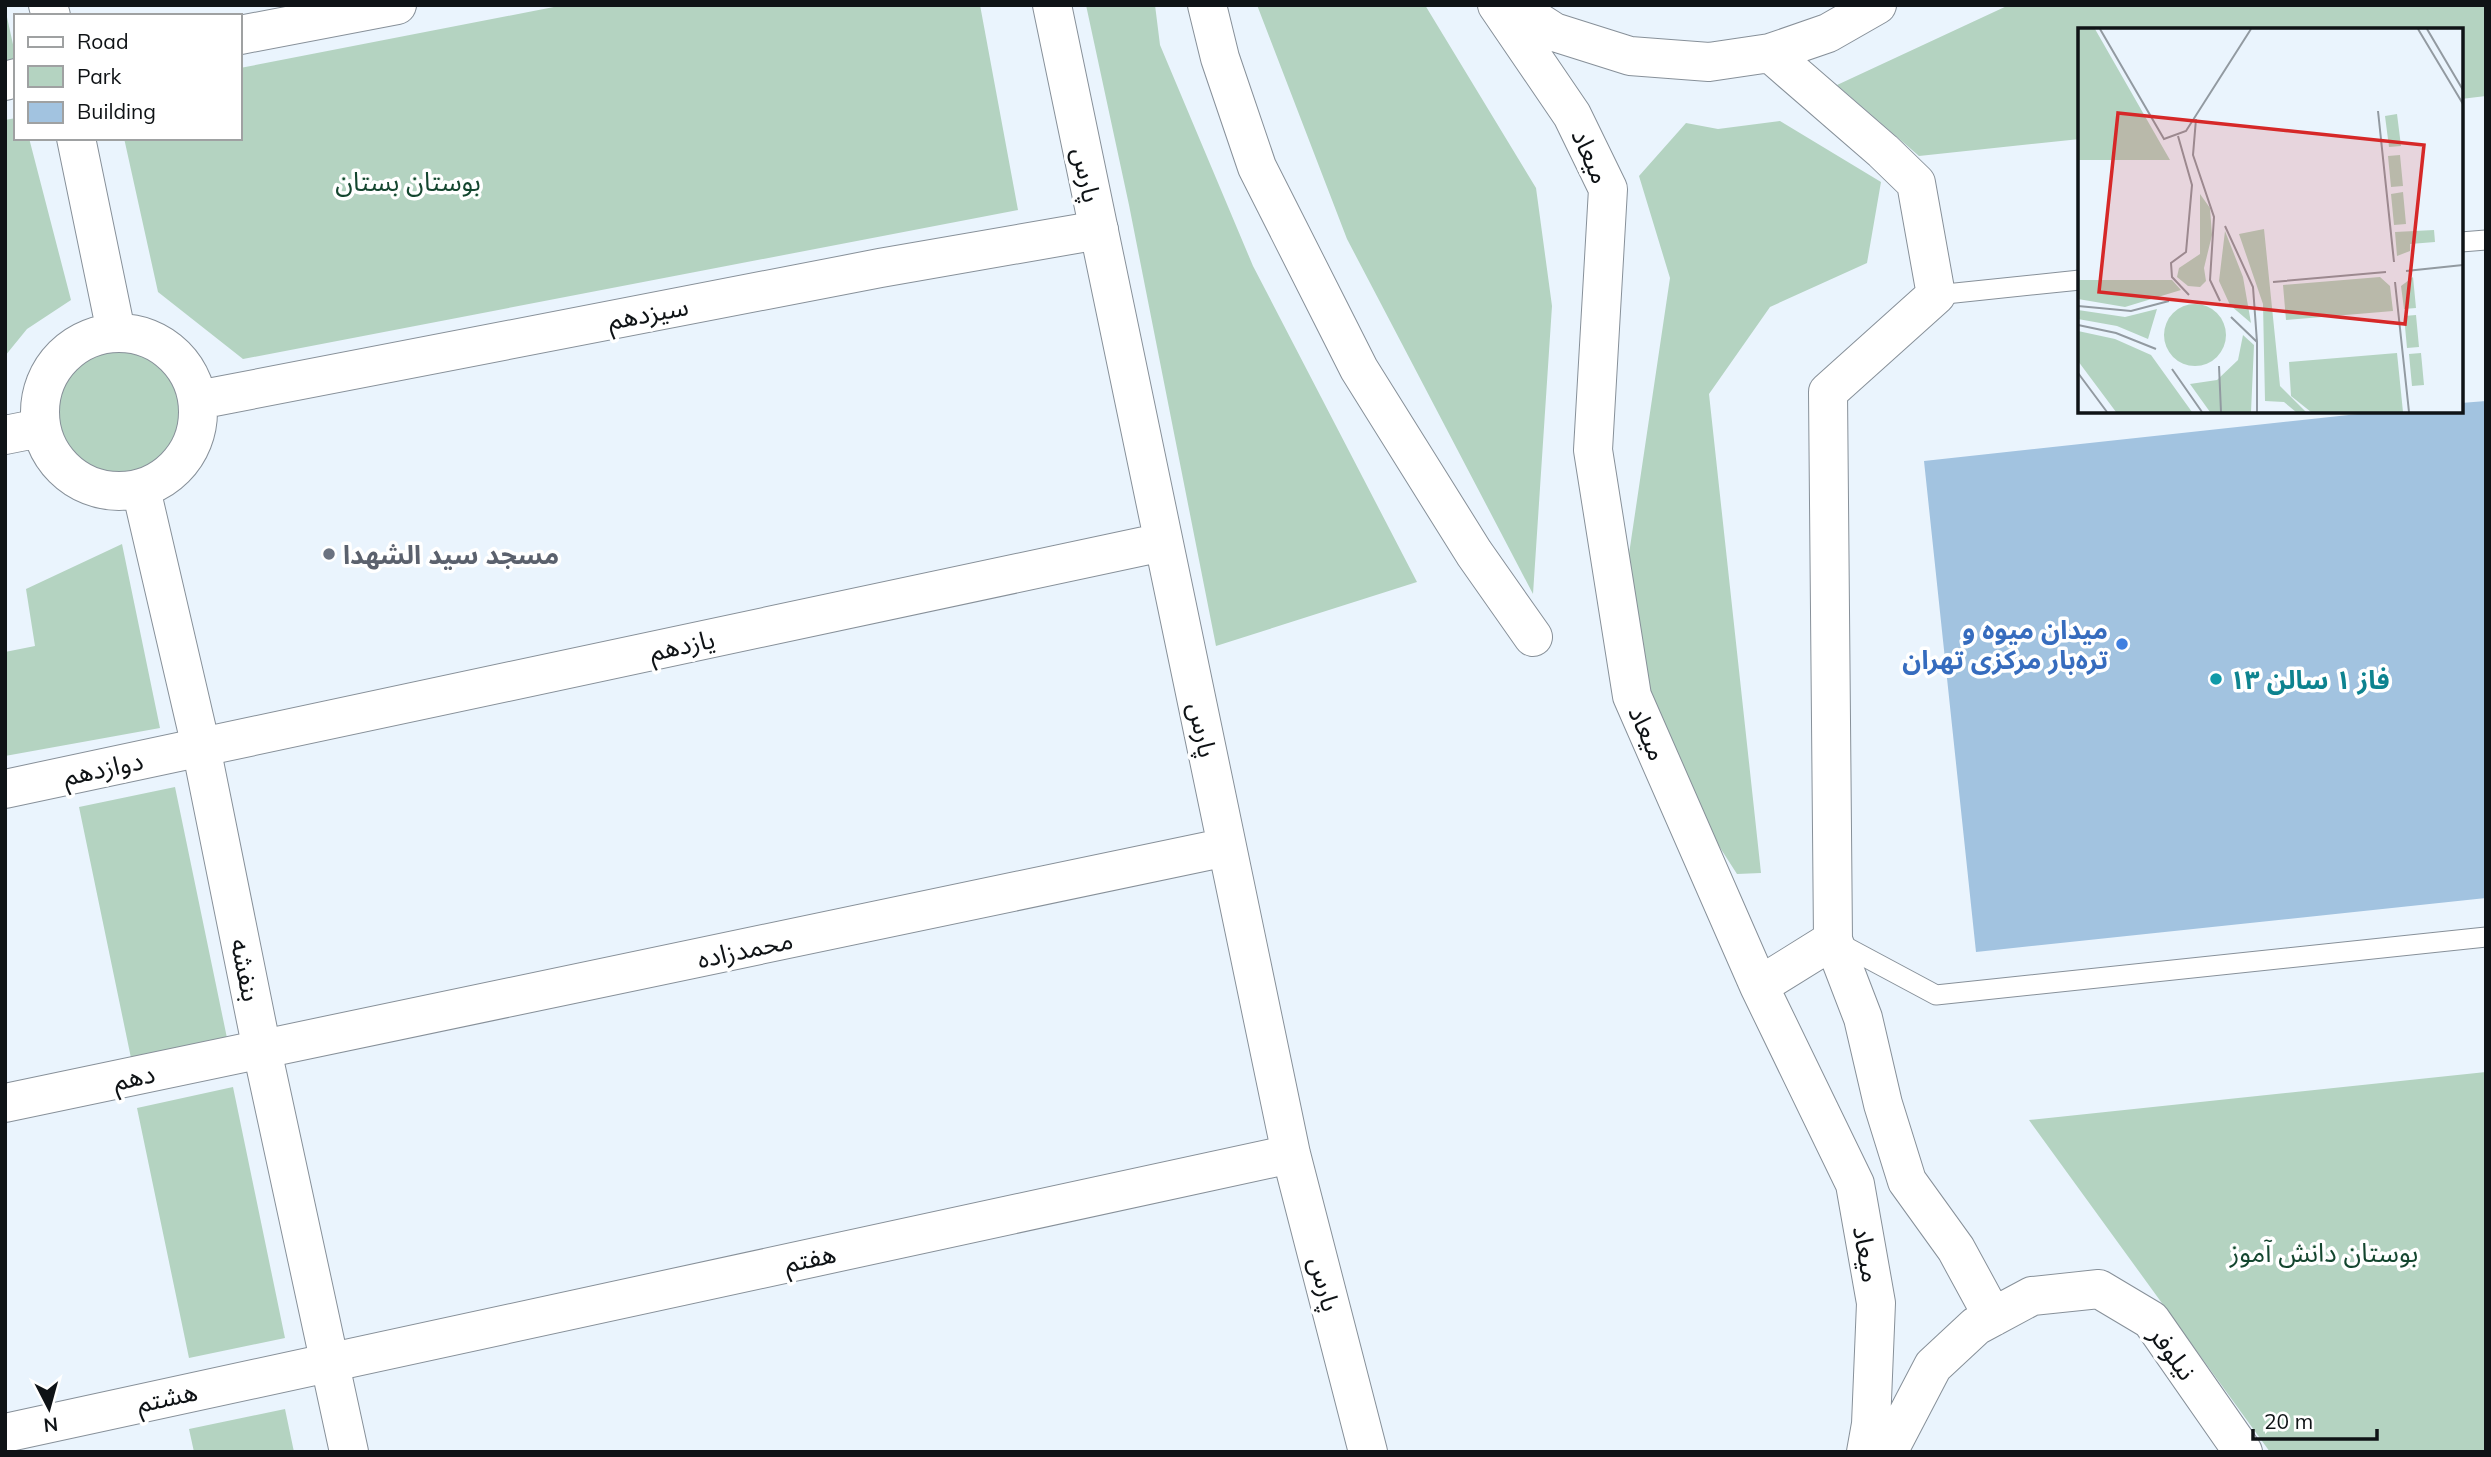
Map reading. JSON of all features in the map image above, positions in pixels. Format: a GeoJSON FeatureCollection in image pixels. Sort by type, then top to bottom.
{"type":"FeatureCollection","features":[{"type":"Feature","properties":{"kind":"street"},"geometry":{"type":"LineString","coordinates":[[242,35],[397,5]]}},
{"type":"Feature","properties":{"kind":"street","name":"پارس"},"geometry":{"type":"LineString","coordinates":[[1052,5],[1291,1154],[1368,1452]]}},
{"type":"Feature","properties":{"kind":"street"},"geometry":{"type":"LineString","coordinates":[[1207,5],[1220,58],[1257,166],[1359,369],[1474,553],[1533,637]]}},
{"type":"Feature","properties":{"kind":"street","name":"میعاد"},"geometry":{"type":"LineString","coordinates":[[1497,5],[1572,115],[1608,189],[1593,450],[1632,696],[1759,986],[1855,1184],[1876,1303],[1871,1424],[1866,1452]]}},
{"type":"Feature","properties":{"kind":"street"},"geometry":{"type":"LineString","coordinates":[[1512,5],[1554,32],[1630,56],[1709,62],[1770,53],[1828,33],[1877,5]]}},
{"type":"Feature","properties":{"kind":"street"},"geometry":{"type":"LineString","coordinates":[[1770,53],[1916,183],[1936,295],[1828,392],[1833,940],[1863,1018],[1883,1104],[1907,1181],[1956,1249],[1993,1317]]}},
{"type":"Feature","properties":{"kind":"street"},"geometry":{"type":"LineString","coordinates":[[76,140],[116,332]]}},
{"type":"Feature","properties":{"kind":"street","name":"سیزدهم"},"geometry":{"type":"LineString","coordinates":[[198,400],[880,268],[1099,230]]}},
{"type":"Feature","properties":{"kind":"street"},"geometry":{"type":"LineString","coordinates":[[116,332],[139,335],[160,344],[178,359],[191,378],[198,400],[198,423],[191,445],[179,464],[162,479],[141,489],[115,492],[89,486],[66,472],[50,453],[23,432],[48,374],[65,352],[89,338],[116,332]]}},
{"type":"Feature","properties":{"kind":"street","name":"بنفشه"},"geometry":{"type":"LineString","coordinates":[[141,489],[201,747],[262,1050],[349,1452]]}},
{"type":"Feature","properties":{"kind":"street","name":"یازدهم"},"geometry":{"type":"LineString","coordinates":[[201,747],[1163,542]]}},
{"type":"Feature","properties":{"kind":"street","name":"دوازدهم"},"geometry":{"type":"LineString","coordinates":[[5,789],[201,747]]}},
{"type":"Feature","properties":{"kind":"street","name":"محمدزاده"},"geometry":{"type":"LineString","coordinates":[[262,1050],[1227,847]]}},
{"type":"Feature","properties":{"kind":"street"},"geometry":{"type":"LineString","coordinates":[[1759,986],[1833,940]]}},
{"type":"Feature","properties":{"kind":"street","name":"دهم"},"geometry":{"type":"LineString","coordinates":[[5,1104],[262,1050]]}},
{"type":"Feature","properties":{"kind":"street","name":"هفتم"},"geometry":{"type":"LineString","coordinates":[[330,1362],[1291,1154]]}},
{"type":"Feature","properties":{"kind":"street","name":"نیلوفر"},"geometry":{"type":"LineString","coordinates":[[1888,1452],[1933,1366],[1976,1326],[2032,1296],[2099,1289],[2151,1320],[2244,1452]]}},
{"type":"Feature","properties":{"kind":"street","name":"هشتم"},"geometry":{"type":"LineString","coordinates":[[5,1433],[330,1362]]}},
{"type":"Feature","properties":{"kind":"lane"},"geometry":{"type":"LineString","coordinates":[[2463,242],[2486,240]]}},
{"type":"Feature","properties":{"kind":"lane"},"geometry":{"type":"LineString","coordinates":[[1936,295],[2078,280]]}},
{"type":"Feature","properties":{"kind":"lane"},"geometry":{"type":"LineString","coordinates":[[1833,940],[1936,995],[2486,937]]}},
{"type":"Feature","properties":{"kind":"green space","name":"بوستان بستان"},"geometry":{"type":"Polygon","coordinates":[[[564,5],[980,5],[1018,210],[243,359],[158,292],[124,140],[242,140],[242,68],[564,5]]]}},
{"type":"Feature","properties":{"kind":"green space"},"geometry":{"type":"Polygon","coordinates":[[[1086,5],[1155,5],[1160,45],[1253,266],[1417,582],[1216,646],[1129,205],[1086,5]]]}},
{"type":"Feature","properties":{"kind":"green space"},"geometry":{"type":"Polygon","coordinates":[[[1257,5],[1425,5],[1536,188],[1552,306],[1533,594],[1347,239],[1257,5]]]}},
{"type":"Feature","properties":{"kind":"green space"},"geometry":{"type":"Polygon","coordinates":[[[2009,5],[2486,5],[2486,96],[2463,99],[2463,28],[2078,28],[2078,139],[1919,156],[1837,85],[2009,5]]]}},
{"type":"Feature","properties":{"kind":"green space"},"geometry":{"type":"Polygon","coordinates":[[[5,8],[14,59],[5,62],[5,8]]]}},
{"type":"Feature","properties":{"kind":"green space"},"geometry":{"type":"Polygon","coordinates":[[[14,118],[14,140],[30,140],[71,300],[27,329],[5,356],[5,120],[14,118]]]}},
{"type":"Feature","properties":{"kind":"green space"},"geometry":{"type":"Polygon","coordinates":[[[1780,121],[1881,182],[1867,263],[1770,307],[1709,394],[1761,873],[1737,874],[1670,770],[1639,654],[1629,554],[1670,278],[1639,176],[1686,123],[1718,129],[1780,121]]]}},
{"type":"Feature","properties":{"kind":"green space"},"geometry":{"type":"Polygon","coordinates":[[[117,346],[143,351],[165,365],[179,387],[184,413],[179,439],[165,461],[143,475],[117,480],[91,475],[69,461],[55,439],[50,413],[55,387],[69,365],[91,351],[117,346]]]}},
{"type":"Feature","properties":{"kind":"green space"},"geometry":{"type":"Polygon","coordinates":[[[122,544],[160,728],[5,756],[5,652],[35,646],[26,589],[122,544]]]}},
{"type":"Feature","properties":{"kind":"green space"},"geometry":{"type":"Polygon","coordinates":[[[175,787],[227,1038],[131,1058],[79,807],[175,787]]]}},
{"type":"Feature","properties":{"kind":"green space","name":"بوستان دانش آموز"},"geometry":{"type":"Polygon","coordinates":[[[2486,1072],[2486,1452],[2270,1452],[2029,1120],[2486,1072]]]}},
{"type":"Feature","properties":{"kind":"green space"},"geometry":{"type":"Polygon","coordinates":[[[233,1087],[285,1338],[189,1358],[137,1108],[233,1087]]]}},
{"type":"Feature","properties":{"kind":"green space"},"geometry":{"type":"Polygon","coordinates":[[[285,1409],[294,1452],[194,1452],[189,1429],[285,1409]]]}},
{"type":"Feature","properties":{"kind":"building","name":"فاز ۱ سالن ۱۳"},"geometry":{"type":"Polygon","coordinates":[[[2486,401],[2486,898],[1976,952],[1924,461],[2368,413],[2463,413],[2463,403],[2486,401]]]}},
{"type":"Feature","properties":{"kind":"place","name":"مسجد سید الشهدا"},"geometry":{"type":"Point","coordinates":[329,554]}},
{"type":"Feature","properties":{"kind":"place","name":"میدان میوه و تره‌بار مرکزی تهران"},"geometry":{"type":"Point","coordinates":[2122,644]}},
{"type":"Feature","properties":{"kind":"place","name":"فاز ۱ سالن ۱۳"},"geometry":{"type":"Point","coordinates":[2216,679]}}]}
